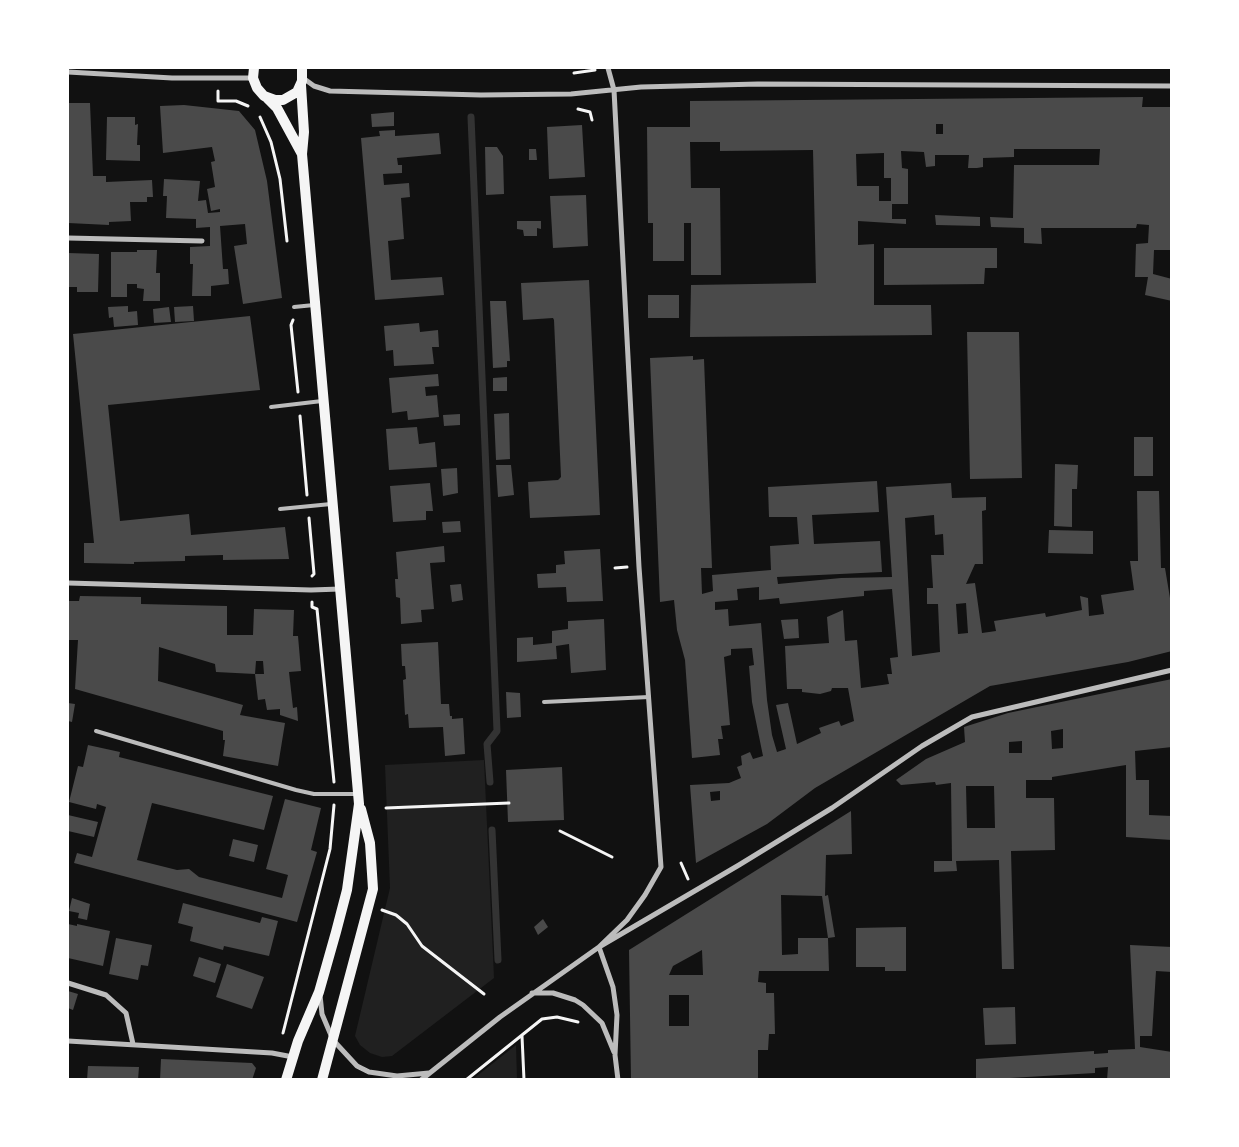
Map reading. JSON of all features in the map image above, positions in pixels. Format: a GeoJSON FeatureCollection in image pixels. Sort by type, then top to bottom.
{"type":"FeatureCollection","features":[{"type":"Feature","properties":{"kind":"main road"},"geometry":{"type":"LineString","coordinates":[[254,73],[257,88],[277,108],[302,154]]}},
{"type":"Feature","properties":{"kind":"main road"},"geometry":{"type":"LineString","coordinates":[[267,98],[283,100],[297,92],[302,77]]}},
{"type":"Feature","properties":{"kind":"main road"},"geometry":{"type":"LineString","coordinates":[[302,77],[304,132],[302,154],[359,799],[374,866],[374,889],[370,907],[322,1080]]}},
{"type":"Feature","properties":{"kind":"main road"},"geometry":{"type":"LineString","coordinates":[[286,1080],[319,992],[347,890],[359,799]]}},
{"type":"Feature","properties":{"kind":"street"},"geometry":{"type":"LineString","coordinates":[[599,947],[627,920],[646,895],[661,866],[639,567],[614,90],[608,68]]}},
{"type":"Feature","properties":{"kind":"street"},"geometry":{"type":"LineString","coordinates":[[68,72],[181,78],[254,73]]}},
{"type":"Feature","properties":{"kind":"street"},"geometry":{"type":"LineString","coordinates":[[302,77],[314,86],[330,91],[553,95],[614,90],[758,84],[1172,86]]}},
{"type":"Feature","properties":{"kind":"street"},"geometry":{"type":"LineString","coordinates":[[68,238],[202,241]]}},
{"type":"Feature","properties":{"kind":"street"},"geometry":{"type":"LineString","coordinates":[[68,583],[312,590],[340,589]]}},
{"type":"Feature","properties":{"kind":"street"},"geometry":{"type":"LineString","coordinates":[[421,1080],[532,993],[599,947],[832,808],[922,746],[972,717],[1085,688],[1172,670]]}},
{"type":"Feature","properties":{"kind":"street"},"geometry":{"type":"LineString","coordinates":[[599,947],[613,987],[617,1015],[615,1055],[618,1080]]}},
{"type":"Feature","properties":{"kind":"street"},"geometry":{"type":"LineString","coordinates":[[68,983],[106,995],[126,1013],[132,1044]]}},
{"type":"Feature","properties":{"kind":"street"},"geometry":{"type":"LineString","coordinates":[[319,992],[322,1014],[333,1040],[348,1059],[369,1072],[398,1076],[429,1073]]}},
{"type":"Feature","properties":{"kind":"street"},"geometry":{"type":"LineString","coordinates":[[532,993],[553,993],[568,997],[594,1013],[602,1023],[615,1055]]}},
{"type":"Feature","properties":{"kind":"street"},"geometry":{"type":"LineString","coordinates":[[68,1041],[278,1053],[293,1058]]}},
{"type":"Feature","properties":{"kind":"lane"},"geometry":{"type":"LineString","coordinates":[[294,307],[316,305]]}},
{"type":"Feature","properties":{"kind":"lane"},"geometry":{"type":"LineString","coordinates":[[271,407],[325,401]]}},
{"type":"Feature","properties":{"kind":"lane"},"geometry":{"type":"LineString","coordinates":[[280,509],[333,504]]}},
{"type":"Feature","properties":{"kind":"lane"},"geometry":{"type":"LineString","coordinates":[[544,702],[649,697]]}},
{"type":"Feature","properties":{"kind":"lane"},"geometry":{"type":"LineString","coordinates":[[96,731],[296,790],[359,799]]}},
{"type":"Feature","properties":{"kind":"path"},"geometry":{"type":"LineString","coordinates":[[218,101],[236,101],[246,104],[251,108]]}},
{"type":"Feature","properties":{"kind":"path"},"geometry":{"type":"LineString","coordinates":[[256,113],[261,117],[276,159],[287,241]]}},
{"type":"Feature","properties":{"kind":"path"},"geometry":{"type":"LineString","coordinates":[[295,316],[291,325],[314,574],[311,577]]}},
{"type":"Feature","properties":{"kind":"path"},"geometry":{"type":"LineString","coordinates":[[282,1030],[330,849],[334,795],[317,609],[312,607]]}},
{"type":"Feature","properties":{"kind":"path"},"geometry":{"type":"LineString","coordinates":[[386,808],[508,803]]}},
{"type":"Feature","properties":{"kind":"path"},"geometry":{"type":"LineString","coordinates":[[560,831],[612,857]]}},
{"type":"Feature","properties":{"kind":"path"},"geometry":{"type":"LineString","coordinates":[[370,907],[396,915],[408,924],[422,946],[484,994]]}},
{"type":"Feature","properties":{"kind":"path"},"geometry":{"type":"LineString","coordinates":[[466,1080],[542,1019],[557,1017],[580,1023]]}},
{"type":"Feature","properties":{"kind":"path"},"geometry":{"type":"LineString","coordinates":[[522,1036],[524,1080]]}},
{"type":"Feature","properties":{"kind":"shaded area"},"geometry":{"type":"Polygon","coordinates":[[[484,760],[494,978],[392,1056],[382,1057],[370,1053],[360,1045],[355,1036],[390,888],[385,765],[484,760]]]}},
{"type":"Feature","properties":{"kind":"shaded area"},"geometry":{"type":"Polygon","coordinates":[[[516,1045],[517,1079],[473,1079],[516,1045]]]}},
{"type":"Feature","properties":{"kind":"building"},"geometry":{"type":"Polygon","coordinates":[[[1143,97],[1142,107],[1172,107],[1172,250],[1154,250],[1153,274],[1172,279],[1172,301],[1145,295],[1148,277],[1135,277],[1136,244],[1148,243],[1149,225],[1137,224],[1136,228],[1041,228],[1042,244],[1024,243],[1024,228],[991,227],[990,217],[1013,218],[1014,165],[1099,165],[1100,149],[1014,149],[1014,157],[983,158],[983,167],[977,168],[968,168],[969,155],[935,155],[935,166],[926,167],[924,152],[901,151],[902,168],[908,169],[908,204],[892,204],[892,219],[906,219],[906,224],[858,221],[858,245],[874,244],[874,305],[931,305],[932,335],[690,337],[691,285],[816,283],[813,150],[720,151],[720,142],[690,142],[691,188],[720,188],[721,275],[691,275],[691,223],[684,223],[684,261],[653,261],[653,223],[648,223],[647,127],[690,127],[690,101],[1143,97]],[[936,124],[936,134],[943,134],[943,124],[936,124]],[[884,153],[856,154],[857,186],[879,186],[879,201],[891,201],[891,178],[884,178],[884,153]]]}},
{"type":"Feature","properties":{"kind":"building"},"geometry":{"type":"Polygon","coordinates":[[[68,103],[90,103],[93,176],[106,176],[106,182],[152,180],[153,197],[147,197],[147,202],[130,202],[131,221],[109,222],[109,225],[68,223],[68,103]]]}},
{"type":"Feature","properties":{"kind":"building"},"geometry":{"type":"Polygon","coordinates":[[[184,105],[239,111],[255,130],[267,181],[282,298],[243,304],[234,246],[247,244],[245,224],[220,226],[223,269],[228,269],[229,284],[211,286],[211,296],[192,296],[193,264],[190,264],[190,247],[210,246],[210,227],[196,228],[196,219],[166,218],[167,196],[163,196],[164,179],[200,181],[198,201],[206,200],[208,213],[220,212],[220,209],[211,211],[207,189],[215,187],[211,162],[215,161],[212,147],[163,153],[160,106],[184,105]]]}},
{"type":"Feature","properties":{"kind":"building"},"geometry":{"type":"Polygon","coordinates":[[[394,112],[394,126],[372,127],[371,114],[394,112]]]}},
{"type":"Feature","properties":{"kind":"building"},"geometry":{"type":"Polygon","coordinates":[[[107,117],[135,117],[135,125],[138,124],[137,145],[140,145],[140,161],[106,160],[107,117]]]}},
{"type":"Feature","properties":{"kind":"building"},"geometry":{"type":"Polygon","coordinates":[[[582,125],[585,177],[549,179],[547,127],[582,125]]]}},
{"type":"Feature","properties":{"kind":"building"},"geometry":{"type":"Polygon","coordinates":[[[395,130],[395,136],[439,133],[441,154],[397,158],[398,165],[402,165],[402,173],[383,174],[384,185],[409,183],[410,197],[401,198],[404,239],[388,241],[391,280],[442,277],[444,295],[375,300],[361,138],[380,136],[379,131],[395,130]]]}},
{"type":"Feature","properties":{"kind":"building"},"geometry":{"type":"Polygon","coordinates":[[[485,147],[497,147],[503,156],[504,194],[486,195],[485,147]]]}},
{"type":"Feature","properties":{"kind":"building"},"geometry":{"type":"Polygon","coordinates":[[[529,149],[536,149],[537,160],[529,160],[529,149]]]}},
{"type":"Feature","properties":{"kind":"building"},"geometry":{"type":"Polygon","coordinates":[[[586,195],[588,246],[553,248],[550,196],[586,195]]]}},
{"type":"Feature","properties":{"kind":"building"},"geometry":{"type":"Polygon","coordinates":[[[935,215],[980,217],[980,226],[936,225],[935,215]]]}},
{"type":"Feature","properties":{"kind":"building"},"geometry":{"type":"Polygon","coordinates":[[[517,221],[541,221],[541,229],[537,228],[537,236],[524,236],[523,230],[517,229],[517,221]]]}},
{"type":"Feature","properties":{"kind":"building"},"geometry":{"type":"Polygon","coordinates":[[[884,248],[997,248],[997,268],[985,268],[984,284],[884,285],[884,248]]]}},
{"type":"Feature","properties":{"kind":"building"},"geometry":{"type":"Polygon","coordinates":[[[137,250],[157,250],[156,273],[160,273],[160,301],[143,301],[144,289],[137,288],[137,284],[127,284],[127,297],[111,297],[111,252],[137,252],[137,250]]]}},
{"type":"Feature","properties":{"kind":"building"},"geometry":{"type":"Polygon","coordinates":[[[68,253],[99,254],[98,292],[77,292],[77,287],[68,287],[68,253]]]}},
{"type":"Feature","properties":{"kind":"building"},"geometry":{"type":"Polygon","coordinates":[[[589,280],[600,515],[530,518],[528,482],[558,480],[561,477],[554,320],[553,318],[523,320],[521,283],[589,280]]]}},
{"type":"Feature","properties":{"kind":"building"},"geometry":{"type":"Polygon","coordinates":[[[648,295],[679,295],[679,318],[648,318],[648,295]]]}},
{"type":"Feature","properties":{"kind":"building"},"geometry":{"type":"Polygon","coordinates":[[[490,301],[506,301],[510,361],[507,361],[507,367],[493,368],[490,301]]]}},
{"type":"Feature","properties":{"kind":"building"},"geometry":{"type":"Polygon","coordinates":[[[128,306],[128,312],[137,311],[138,325],[114,327],[113,317],[109,318],[108,307],[128,306]]]}},
{"type":"Feature","properties":{"kind":"building"},"geometry":{"type":"Polygon","coordinates":[[[193,306],[194,321],[175,322],[174,307],[193,306]]]}},
{"type":"Feature","properties":{"kind":"building"},"geometry":{"type":"Polygon","coordinates":[[[169,307],[171,322],[154,323],[153,309],[169,307]]]}},
{"type":"Feature","properties":{"kind":"building"},"geometry":{"type":"Polygon","coordinates":[[[250,316],[260,390],[108,405],[120,521],[189,514],[191,535],[285,527],[289,559],[223,560],[223,555],[185,556],[185,561],[134,562],[134,564],[84,563],[84,543],[94,543],[73,334],[250,316]]]}},
{"type":"Feature","properties":{"kind":"building"},"geometry":{"type":"Polygon","coordinates":[[[419,323],[420,332],[438,330],[439,347],[432,347],[434,364],[394,366],[393,350],[386,351],[384,326],[419,323]]]}},
{"type":"Feature","properties":{"kind":"building"},"geometry":{"type":"Polygon","coordinates":[[[967,332],[1019,332],[1022,478],[970,479],[967,332]]]}},
{"type":"Feature","properties":{"kind":"building"},"geometry":{"type":"Polygon","coordinates":[[[693,356],[693,360],[704,359],[712,568],[701,568],[702,594],[713,591],[712,575],[771,570],[770,546],[799,544],[797,517],[769,517],[768,487],[877,481],[879,512],[812,515],[814,544],[880,541],[882,572],[777,577],[778,584],[841,578],[892,577],[886,487],[951,483],[952,498],[986,497],[986,510],[982,511],[983,564],[975,564],[966,584],[975,583],[982,633],[996,631],[994,621],[1045,613],[1046,617],[1082,610],[1080,596],[1088,598],[1089,616],[1104,614],[1101,595],[1134,590],[1130,561],[1138,561],[1137,491],[1159,491],[1161,568],[1165,568],[1172,610],[1172,651],[1128,662],[990,686],[815,788],[767,824],[696,863],[690,785],[729,783],[741,778],[737,767],[742,765],[741,756],[750,752],[753,759],[763,756],[752,702],[749,666],[754,665],[752,648],[731,649],[731,655],[724,657],[730,725],[721,726],[723,739],[718,739],[720,755],[692,758],[685,660],[677,630],[674,600],[660,602],[650,358],[693,356]],[[934,515],[905,518],[912,656],[940,652],[938,604],[927,604],[927,588],[933,588],[931,555],[944,555],[943,534],[935,535],[934,515]],[[759,587],[737,589],[738,600],[715,602],[715,610],[728,609],[729,626],[761,623],[767,700],[772,735],[777,752],[786,749],[776,705],[788,703],[797,744],[821,733],[819,728],[839,721],[841,726],[854,721],[848,688],[832,688],[831,691],[820,694],[802,692],[802,689],[787,689],[785,646],[829,643],[827,617],[843,610],[845,641],[857,640],[861,688],[889,684],[887,674],[892,674],[890,658],[898,657],[892,589],[864,591],[864,596],[780,604],[779,598],[759,600],[759,587]],[[966,603],[956,604],[958,634],[968,633],[966,603]],[[720,791],[710,792],[711,801],[720,800],[720,791]]]}},
{"type":"Feature","properties":{"kind":"building"},"geometry":{"type":"Polygon","coordinates":[[[438,374],[439,386],[425,387],[426,396],[437,395],[439,417],[408,420],[407,411],[392,413],[389,378],[438,374]]]}},
{"type":"Feature","properties":{"kind":"building"},"geometry":{"type":"Polygon","coordinates":[[[507,377],[507,391],[493,391],[493,378],[507,377]]]}},
{"type":"Feature","properties":{"kind":"building"},"geometry":{"type":"Polygon","coordinates":[[[509,413],[510,459],[496,460],[494,414],[509,413]]]}},
{"type":"Feature","properties":{"kind":"building"},"geometry":{"type":"Polygon","coordinates":[[[460,414],[460,425],[444,426],[443,415],[460,414]]]}},
{"type":"Feature","properties":{"kind":"building"},"geometry":{"type":"Polygon","coordinates":[[[417,427],[419,444],[435,442],[437,467],[389,470],[386,429],[417,427]]]}},
{"type":"Feature","properties":{"kind":"building"},"geometry":{"type":"Polygon","coordinates":[[[1134,437],[1153,437],[1153,476],[1134,476],[1134,437]]]}},
{"type":"Feature","properties":{"kind":"building"},"geometry":{"type":"Polygon","coordinates":[[[1055,464],[1078,465],[1077,489],[1072,489],[1072,527],[1054,526],[1055,464]]]}},
{"type":"Feature","properties":{"kind":"building"},"geometry":{"type":"Polygon","coordinates":[[[496,465],[511,465],[514,495],[498,497],[496,465]]]}},
{"type":"Feature","properties":{"kind":"building"},"geometry":{"type":"Polygon","coordinates":[[[457,468],[458,493],[443,496],[441,469],[457,468]]]}},
{"type":"Feature","properties":{"kind":"building"},"geometry":{"type":"Polygon","coordinates":[[[430,483],[433,511],[426,511],[426,520],[393,522],[390,486],[430,483]]]}},
{"type":"Feature","properties":{"kind":"building"},"geometry":{"type":"Polygon","coordinates":[[[460,521],[461,532],[443,533],[442,522],[460,521]]]}},
{"type":"Feature","properties":{"kind":"building"},"geometry":{"type":"Polygon","coordinates":[[[1049,530],[1093,531],[1093,554],[1048,553],[1049,530]]]}},
{"type":"Feature","properties":{"kind":"building"},"geometry":{"type":"Polygon","coordinates":[[[444,546],[445,562],[430,563],[434,609],[421,610],[422,622],[401,624],[400,598],[396,597],[395,579],[398,579],[396,552],[444,546]]]}},
{"type":"Feature","properties":{"kind":"building"},"geometry":{"type":"Polygon","coordinates":[[[600,549],[603,601],[567,602],[566,587],[538,588],[537,574],[556,573],[556,565],[565,564],[564,551],[600,549]]]}},
{"type":"Feature","properties":{"kind":"building"},"geometry":{"type":"Polygon","coordinates":[[[461,584],[463,600],[452,602],[450,585],[461,584]]]}},
{"type":"Feature","properties":{"kind":"building"},"geometry":{"type":"Polygon","coordinates":[[[80,596],[141,597],[141,604],[227,606],[227,635],[253,635],[254,609],[294,610],[293,636],[298,636],[301,671],[289,672],[293,708],[297,707],[298,721],[280,715],[280,709],[267,710],[265,699],[258,700],[255,674],[216,672],[215,664],[159,647],[158,681],[243,705],[240,715],[285,723],[278,766],[223,756],[225,740],[223,740],[223,731],[75,689],[78,640],[68,640],[68,601],[79,601],[80,596]],[[256,661],[255,674],[264,674],[263,661],[256,661]]]}},
{"type":"Feature","properties":{"kind":"building"},"geometry":{"type":"Polygon","coordinates":[[[604,619],[606,670],[571,673],[569,644],[556,646],[557,659],[517,662],[517,638],[533,637],[533,645],[552,643],[552,631],[568,629],[568,621],[604,619]]]}},
{"type":"Feature","properties":{"kind":"building"},"geometry":{"type":"Polygon","coordinates":[[[798,619],[799,638],[784,639],[781,620],[798,619]]]}},
{"type":"Feature","properties":{"kind":"building"},"geometry":{"type":"Polygon","coordinates":[[[438,642],[441,704],[449,704],[452,719],[463,718],[465,754],[445,756],[443,727],[409,728],[408,714],[405,715],[403,680],[406,679],[405,666],[402,666],[401,644],[438,642]]]}},
{"type":"Feature","properties":{"kind":"building"},"geometry":{"type":"Polygon","coordinates":[[[1172,679],[1172,747],[1135,751],[1136,780],[1149,780],[1149,815],[1172,816],[1172,840],[1126,837],[1126,765],[1052,777],[1052,780],[1026,780],[1026,798],[1054,798],[1055,850],[1011,851],[1014,969],[1002,969],[999,860],[956,861],[957,871],[934,872],[934,861],[952,861],[951,783],[936,785],[935,782],[901,785],[896,780],[926,759],[965,742],[964,727],[1008,713],[1172,679]],[[1063,729],[1051,731],[1052,749],[1063,748],[1063,729]],[[1022,741],[1009,742],[1009,753],[1022,753],[1022,741]],[[966,786],[967,828],[995,828],[994,786],[966,786]]]}},
{"type":"Feature","properties":{"kind":"building"},"geometry":{"type":"Polygon","coordinates":[[[506,692],[520,693],[521,717],[507,718],[506,692]]]}},
{"type":"Feature","properties":{"kind":"building"},"geometry":{"type":"Polygon","coordinates":[[[68,703],[75,704],[72,722],[68,721],[68,703]]]}},
{"type":"Feature","properties":{"kind":"building"},"geometry":{"type":"Polygon","coordinates":[[[88,745],[120,752],[119,757],[273,796],[264,830],[152,803],[137,860],[177,870],[189,869],[199,877],[282,898],[288,875],[266,869],[285,799],[321,808],[311,850],[317,852],[297,922],[74,863],[77,853],[92,857],[106,807],[97,804],[96,809],[69,802],[78,766],[83,767],[88,745]]]}},
{"type":"Feature","properties":{"kind":"building"},"geometry":{"type":"Polygon","coordinates":[[[562,767],[564,820],[508,822],[506,770],[562,767]]]}},
{"type":"Feature","properties":{"kind":"building"},"geometry":{"type":"Polygon","coordinates":[[[851,811],[852,854],[826,855],[825,896],[828,895],[835,937],[828,938],[829,971],[759,971],[758,982],[766,983],[766,993],[774,993],[775,1034],[769,1034],[768,1050],[758,1050],[758,1080],[631,1080],[629,950],[851,811]],[[781,895],[782,955],[798,954],[798,938],[828,938],[822,896],[781,895]],[[702,950],[673,966],[669,975],[703,975],[702,950]],[[669,995],[669,1026],[689,1026],[689,995],[669,995]]]}},
{"type":"Feature","properties":{"kind":"building"},"geometry":{"type":"Polygon","coordinates":[[[68,815],[98,822],[94,837],[68,831],[68,815]]]}},
{"type":"Feature","properties":{"kind":"building"},"geometry":{"type":"Polygon","coordinates":[[[233,839],[258,845],[254,862],[229,856],[233,839]]]}},
{"type":"Feature","properties":{"kind":"building"},"geometry":{"type":"Polygon","coordinates":[[[72,898],[90,904],[87,920],[78,918],[79,913],[69,911],[72,898]]]}},
{"type":"Feature","properties":{"kind":"building"},"geometry":{"type":"Polygon","coordinates":[[[183,903],[260,923],[262,917],[278,921],[269,956],[224,946],[223,950],[190,941],[193,927],[178,923],[183,903]]]}},
{"type":"Feature","properties":{"kind":"building"},"geometry":{"type":"Polygon","coordinates":[[[543,919],[548,927],[538,935],[534,927],[543,919]]]}},
{"type":"Feature","properties":{"kind":"building"},"geometry":{"type":"Polygon","coordinates":[[[68,924],[110,931],[103,966],[68,958],[68,924]]]}},
{"type":"Feature","properties":{"kind":"building"},"geometry":{"type":"Polygon","coordinates":[[[906,927],[906,971],[885,971],[885,967],[856,967],[856,928],[906,927]]]}},
{"type":"Feature","properties":{"kind":"building"},"geometry":{"type":"Polygon","coordinates":[[[116,938],[152,945],[148,966],[141,965],[138,980],[109,974],[116,938]]]}},
{"type":"Feature","properties":{"kind":"building"},"geometry":{"type":"Polygon","coordinates":[[[1130,945],[1172,947],[1172,972],[1156,971],[1152,1036],[1140,1036],[1140,1047],[1172,1052],[1172,1080],[1107,1080],[1108,1067],[1095,1068],[1095,1073],[976,1080],[976,1059],[1094,1051],[1094,1054],[1108,1053],[1108,1050],[1135,1049],[1130,945]]]}},
{"type":"Feature","properties":{"kind":"building"},"geometry":{"type":"Polygon","coordinates":[[[199,957],[221,964],[215,983],[193,976],[199,957]]]}},
{"type":"Feature","properties":{"kind":"building"},"geometry":{"type":"Polygon","coordinates":[[[227,964],[264,977],[252,1009],[216,997],[227,964]]]}},
{"type":"Feature","properties":{"kind":"building"},"geometry":{"type":"Polygon","coordinates":[[[68,991],[78,994],[73,1010],[68,1008],[68,991]]]}},
{"type":"Feature","properties":{"kind":"building"},"geometry":{"type":"Polygon","coordinates":[[[1015,1007],[1016,1044],[985,1045],[983,1008],[1015,1007]]]}},
{"type":"Feature","properties":{"kind":"building"},"geometry":{"type":"Polygon","coordinates":[[[161,1059],[252,1063],[256,1068],[252,1080],[160,1080],[161,1059]]]}},
{"type":"Feature","properties":{"kind":"building"},"geometry":{"type":"Polygon","coordinates":[[[88,1066],[139,1067],[138,1080],[87,1080],[88,1066]]]}},
{"type":"Feature","properties":{"kind":"waterway"},"geometry":{"type":"LineString","coordinates":[[471,117],[497,731],[487,744],[490,782]]}},
{"type":"Feature","properties":{"kind":"waterway"},"geometry":{"type":"LineString","coordinates":[[492,830],[498,960]]}}]}
